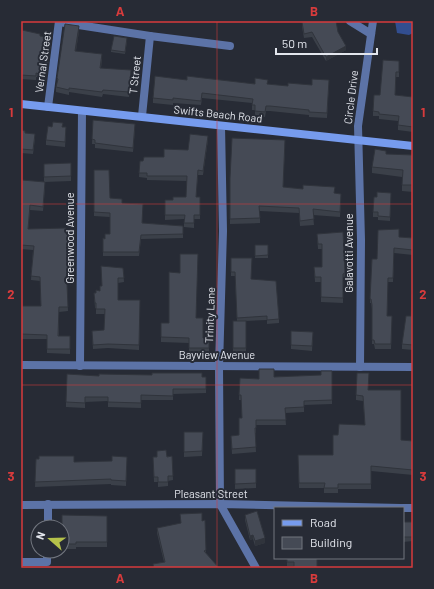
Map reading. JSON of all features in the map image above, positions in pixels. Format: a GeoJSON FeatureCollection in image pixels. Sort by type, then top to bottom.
{"type":"FeatureCollection","features":[{"type":"Feature","properties":{"kind":"street"},"geometry":{"type":"LineString","coordinates":[[350,21],[371,34]]}},
{"type":"Feature","properties":{"kind":"street","name":"Circle Drive"},"geometry":{"type":"LineString","coordinates":[[359,140],[358,126],[373,21]]}},
{"type":"Feature","properties":{"kind":"street"},"geometry":{"type":"LineString","coordinates":[[59,22],[150,36],[230,46]]}},
{"type":"Feature","properties":{"kind":"street","name":"Vernal Street"},"geometry":{"type":"LineString","coordinates":[[48,107],[59,22]]}},
{"type":"Feature","properties":{"kind":"street","name":"T Street"},"geometry":{"type":"LineString","coordinates":[[142,116],[150,36]]}},
{"type":"Feature","properties":{"kind":"street","name":"Swifts Beach Road"},"geometry":{"type":"LineString","coordinates":[[21,104],[413,146]]}},
{"type":"Feature","properties":{"kind":"street","name":"Greenwood Avenue"},"geometry":{"type":"LineString","coordinates":[[80,366],[82,111]]}},
{"type":"Feature","properties":{"kind":"street","name":"Trinity Lane"},"geometry":{"type":"LineString","coordinates":[[220,504],[219,366],[223,231],[221,126]]}},
{"type":"Feature","properties":{"kind":"street","name":"Galavotti Avenue"},"geometry":{"type":"LineString","coordinates":[[359,140],[361,240],[360,367]]}},
{"type":"Feature","properties":{"kind":"street","name":"Bayview Avenue"},"geometry":{"type":"LineString","coordinates":[[21,365],[413,367]]}},
{"type":"Feature","properties":{"kind":"street","name":"Pleasant Street"},"geometry":{"type":"LineString","coordinates":[[21,504],[220,504],[356,507]]}},
{"type":"Feature","properties":{"kind":"street"},"geometry":{"type":"LineString","coordinates":[[48,504],[48,519]]}},
{"type":"Feature","properties":{"kind":"street"},"geometry":{"type":"LineString","coordinates":[[220,504],[256,568]]}},
{"type":"Feature","properties":{"kind":"street"},"geometry":{"type":"LineString","coordinates":[[21,562],[47,562],[47,559]]}},
{"type":"Feature","properties":{"kind":"shaded area"},"geometry":{"type":"Polygon","coordinates":[[[395,21],[413,21],[413,33],[409,35],[397,33],[395,21]]]}},
{"type":"Feature","properties":{"kind":"building"},"geometry":{"type":"Polygon","coordinates":[[[336,21],[338,32],[346,46],[326,57],[312,32],[304,34],[302,22],[336,21]]]}},
{"type":"Feature","properties":{"kind":"building"},"geometry":{"type":"Polygon","coordinates":[[[65,24],[79,26],[75,51],[102,54],[100,68],[131,70],[129,92],[103,90],[102,92],[69,88],[69,90],[56,87],[65,24]]]}},
{"type":"Feature","properties":{"kind":"building"},"geometry":{"type":"Polygon","coordinates":[[[22,30],[51,38],[46,76],[36,73],[36,76],[21,75],[22,30]]]}},
{"type":"Feature","properties":{"kind":"building"},"geometry":{"type":"Polygon","coordinates":[[[114,36],[127,38],[125,52],[111,50],[114,36]]]}},
{"type":"Feature","properties":{"kind":"building"},"geometry":{"type":"Polygon","coordinates":[[[383,60],[399,61],[399,72],[396,72],[395,95],[413,97],[413,127],[398,125],[399,116],[379,114],[379,112],[373,111],[374,95],[380,95],[383,60]]]}},
{"type":"Feature","properties":{"kind":"building"},"geometry":{"type":"Polygon","coordinates":[[[155,76],[187,80],[187,76],[255,84],[255,78],[268,80],[267,84],[288,86],[288,83],[312,85],[312,79],[329,80],[327,113],[309,112],[309,110],[270,106],[266,106],[265,112],[255,111],[255,105],[252,105],[253,99],[202,93],[201,101],[173,98],[173,100],[153,98],[155,76]]]}},
{"type":"Feature","properties":{"kind":"building"},"geometry":{"type":"Polygon","coordinates":[[[93,120],[135,124],[133,148],[95,143],[95,140],[92,139],[93,120]]]}},
{"type":"Feature","properties":{"kind":"building"},"geometry":{"type":"Polygon","coordinates":[[[53,122],[63,123],[62,127],[66,127],[65,142],[46,140],[48,126],[52,127],[53,122]]]}},
{"type":"Feature","properties":{"kind":"building"},"geometry":{"type":"Polygon","coordinates":[[[21,130],[25,131],[25,133],[35,134],[33,150],[21,149],[21,130]]]}},
{"type":"Feature","properties":{"kind":"building"},"geometry":{"type":"Polygon","coordinates":[[[190,134],[208,136],[203,171],[198,170],[196,197],[200,197],[200,215],[194,215],[194,223],[184,223],[185,215],[165,215],[165,200],[173,200],[173,197],[186,197],[187,176],[147,176],[147,173],[139,173],[140,161],[143,161],[144,157],[164,157],[164,149],[188,150],[190,134]]]}},
{"type":"Feature","properties":{"kind":"building"},"geometry":{"type":"Polygon","coordinates":[[[232,138],[285,140],[283,187],[303,189],[303,185],[335,187],[334,193],[341,194],[340,212],[313,209],[314,219],[300,221],[299,208],[259,206],[260,218],[230,219],[232,138]]]}},
{"type":"Feature","properties":{"kind":"building"},"geometry":{"type":"Polygon","coordinates":[[[375,149],[386,151],[386,154],[413,155],[413,185],[402,185],[403,170],[372,167],[375,149]]]}},
{"type":"Feature","properties":{"kind":"building"},"geometry":{"type":"Polygon","coordinates":[[[71,163],[71,176],[44,177],[44,164],[71,163]]]}},
{"type":"Feature","properties":{"kind":"building"},"geometry":{"type":"Polygon","coordinates":[[[94,170],[109,170],[110,198],[122,199],[122,203],[143,204],[142,223],[183,226],[183,234],[141,235],[139,252],[103,252],[103,238],[105,239],[105,234],[110,234],[110,213],[94,212],[94,170]]]}},
{"type":"Feature","properties":{"kind":"building"},"geometry":{"type":"Polygon","coordinates":[[[22,180],[45,182],[43,207],[30,205],[28,229],[66,228],[66,234],[70,234],[67,284],[68,307],[59,307],[58,336],[70,336],[70,349],[47,349],[47,335],[21,334],[22,306],[41,306],[40,277],[31,276],[34,246],[21,245],[22,180]]]}},
{"type":"Feature","properties":{"kind":"building"},"geometry":{"type":"Polygon","coordinates":[[[377,192],[391,193],[390,217],[378,216],[378,212],[373,212],[374,197],[377,197],[377,192]]]}},
{"type":"Feature","properties":{"kind":"building"},"geometry":{"type":"Polygon","coordinates":[[[399,229],[399,237],[413,238],[413,250],[394,248],[393,278],[388,278],[387,316],[392,316],[391,344],[375,344],[374,340],[372,340],[372,305],[370,299],[372,259],[377,259],[378,230],[399,229]]]}},
{"type":"Feature","properties":{"kind":"building"},"geometry":{"type":"Polygon","coordinates":[[[343,232],[345,273],[343,274],[343,298],[321,297],[321,277],[315,277],[314,267],[322,267],[322,244],[318,244],[317,234],[343,232]]]}},
{"type":"Feature","properties":{"kind":"building"},"geometry":{"type":"Polygon","coordinates":[[[255,245],[268,245],[268,255],[255,256],[255,245]]]}},
{"type":"Feature","properties":{"kind":"building"},"geometry":{"type":"Polygon","coordinates":[[[180,254],[198,254],[196,318],[203,318],[203,338],[209,338],[209,348],[189,348],[189,338],[161,337],[161,323],[169,323],[169,272],[180,273],[180,254]]]}},
{"type":"Feature","properties":{"kind":"building"},"geometry":{"type":"Polygon","coordinates":[[[231,258],[252,258],[251,279],[276,281],[279,319],[267,320],[267,316],[237,318],[235,272],[231,272],[231,258]]]}},
{"type":"Feature","properties":{"kind":"building"},"geometry":{"type":"Polygon","coordinates":[[[101,266],[123,268],[124,278],[118,278],[118,300],[140,300],[139,345],[93,345],[92,331],[104,330],[105,309],[96,309],[94,293],[96,293],[96,290],[100,291],[100,286],[102,286],[101,266]]]}},
{"type":"Feature","properties":{"kind":"building"},"geometry":{"type":"Polygon","coordinates":[[[412,294],[413,345],[402,344],[406,316],[411,316],[412,294]]]}},
{"type":"Feature","properties":{"kind":"building"},"geometry":{"type":"Polygon","coordinates":[[[233,321],[246,321],[246,348],[233,348],[233,321]]]}},
{"type":"Feature","properties":{"kind":"building"},"geometry":{"type":"Polygon","coordinates":[[[291,331],[313,332],[312,346],[291,345],[291,331]]]}},
{"type":"Feature","properties":{"kind":"building"},"geometry":{"type":"Polygon","coordinates":[[[259,369],[274,369],[274,377],[321,375],[321,371],[332,371],[332,400],[304,401],[304,407],[285,408],[286,420],[256,420],[256,447],[232,449],[231,436],[239,435],[239,418],[242,418],[241,395],[239,395],[240,378],[259,379],[259,369]]]}},
{"type":"Feature","properties":{"kind":"building"},"geometry":{"type":"Polygon","coordinates":[[[152,373],[202,373],[202,377],[206,377],[206,389],[173,389],[173,396],[141,395],[141,403],[108,402],[108,397],[85,397],[85,403],[66,402],[67,374],[99,376],[99,374],[152,375],[152,373]]]}},
{"type":"Feature","properties":{"kind":"building"},"geometry":{"type":"Polygon","coordinates":[[[357,373],[369,373],[368,390],[401,390],[401,440],[413,441],[413,470],[371,466],[371,484],[338,484],[338,488],[324,488],[325,483],[299,483],[298,455],[333,455],[333,435],[338,435],[339,424],[365,425],[363,396],[356,395],[357,373]]]}},
{"type":"Feature","properties":{"kind":"building"},"geometry":{"type":"Polygon","coordinates":[[[184,432],[203,432],[202,451],[184,452],[184,432]]]}},
{"type":"Feature","properties":{"kind":"building"},"geometry":{"type":"Polygon","coordinates":[[[166,450],[167,457],[172,456],[173,476],[168,476],[168,482],[158,482],[158,477],[154,477],[153,457],[157,457],[157,451],[166,450]]]}},
{"type":"Feature","properties":{"kind":"building"},"geometry":{"type":"Polygon","coordinates":[[[39,456],[74,456],[74,462],[112,461],[112,456],[127,457],[126,481],[111,479],[35,482],[36,459],[39,459],[39,456]]]}},
{"type":"Feature","properties":{"kind":"building"},"geometry":{"type":"Polygon","coordinates":[[[235,469],[256,469],[256,483],[235,484],[235,469]]]}},
{"type":"Feature","properties":{"kind":"building"},"geometry":{"type":"Polygon","coordinates":[[[257,511],[265,538],[255,541],[253,535],[250,536],[245,515],[257,511]]]}},
{"type":"Feature","properties":{"kind":"building"},"geometry":{"type":"Polygon","coordinates":[[[202,513],[202,521],[205,520],[206,550],[204,551],[219,568],[154,568],[153,564],[165,562],[157,528],[181,523],[180,514],[202,513]]]}},
{"type":"Feature","properties":{"kind":"building"},"geometry":{"type":"Polygon","coordinates":[[[62,515],[107,516],[107,542],[76,542],[76,544],[70,544],[70,519],[62,519],[62,515]]]}},
{"type":"Feature","properties":{"kind":"building"},"geometry":{"type":"Polygon","coordinates":[[[404,522],[413,522],[413,537],[404,537],[404,522]]]}},
{"type":"Feature","properties":{"kind":"building"},"geometry":{"type":"Polygon","coordinates":[[[287,559],[317,559],[317,568],[294,567],[294,562],[287,562],[287,559]]]}}]}
